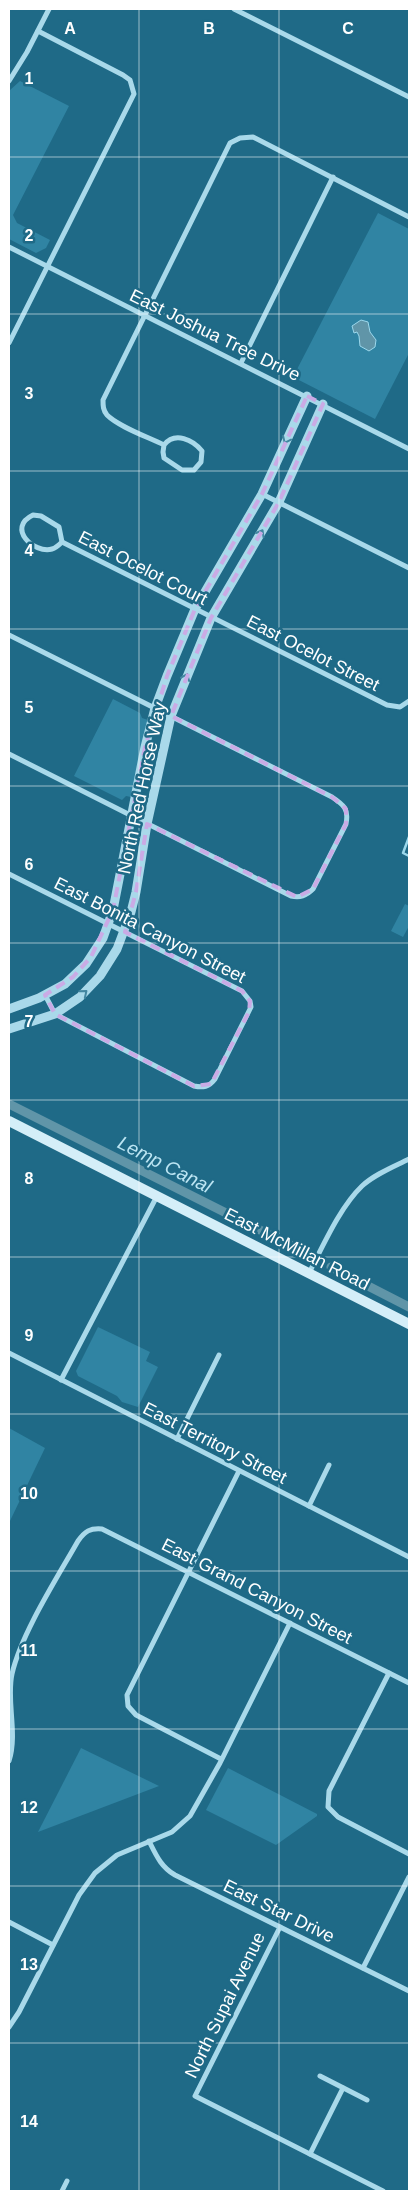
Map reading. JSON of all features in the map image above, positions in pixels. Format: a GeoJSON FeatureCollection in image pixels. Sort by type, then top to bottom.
{"type":"FeatureCollection","features":[{"type":"Feature","properties":{"kind":"main road","name":"East McMillan Road"},"geometry":{"type":"LineString","coordinates":[[9,1121],[409,1324]]}},
{"type":"Feature","properties":{"kind":"street"},"geometry":{"type":"LineString","coordinates":[[9,81],[49,9]]}},
{"type":"Feature","properties":{"kind":"street"},"geometry":{"type":"LineString","coordinates":[[234,9],[409,98]]}},
{"type":"Feature","properties":{"kind":"street"},"geometry":{"type":"LineString","coordinates":[[245,14],[248,9]]}},
{"type":"Feature","properties":{"kind":"street"},"geometry":{"type":"LineString","coordinates":[[9,343],[132,101],[133,87],[130,80],[38,31]]}},
{"type":"Feature","properties":{"kind":"street"},"geometry":{"type":"LineString","coordinates":[[164,445],[114,420],[106,414],[103,408],[103,400],[146,317],[230,144],[240,138],[252,137],[409,217]]}},
{"type":"Feature","properties":{"kind":"street"},"geometry":{"type":"LineString","coordinates":[[241,363],[333,177]]}},
{"type":"Feature","properties":{"kind":"street","name":"East Joshua Tree Drive"},"geometry":{"type":"LineString","coordinates":[[9,247],[409,449]]}},
{"type":"Feature","properties":{"kind":"street","name":"North Red Horse Way"},"geometry":{"type":"LineString","coordinates":[[9,1009],[46,995],[65,984],[81,970],[98,948],[109,924],[145,746],[155,708],[195,609],[262,494],[307,396]]}},
{"type":"Feature","properties":{"kind":"street","name":"North Red Horse Way"},"geometry":{"type":"LineString","coordinates":[[9,1029],[55,1014],[92,986],[108,964],[125,932],[136,892],[147,824],[171,716],[211,618],[279,502],[323,404]]}},
{"type":"Feature","properties":{"kind":"street"},"geometry":{"type":"LineString","coordinates":[[175,437],[184,438],[202,451],[201,462],[194,470],[182,470],[164,458],[162,452],[164,445],[168,440],[175,437]]}},
{"type":"Feature","properties":{"kind":"street"},"geometry":{"type":"LineString","coordinates":[[262,494],[409,568]]}},
{"type":"Feature","properties":{"kind":"street","name":"East Ocelot Court"},"geometry":{"type":"LineString","coordinates":[[33,515],[41,516],[60,527],[62,542],[54,549],[45,550],[27,541],[22,534],[22,526],[26,519],[33,515]]}},
{"type":"Feature","properties":{"kind":"street","name":"East Ocelot Court"},"geometry":{"type":"LineString","coordinates":[[62,542],[211,618]]}},
{"type":"Feature","properties":{"kind":"street","name":"East Ocelot Street"},"geometry":{"type":"LineString","coordinates":[[211,618],[386,705],[395,708],[409,701]]}},
{"type":"Feature","properties":{"kind":"street"},"geometry":{"type":"LineString","coordinates":[[9,634],[332,797],[346,809],[348,815],[346,824],[313,889],[303,897],[291,896],[9,754]]}},
{"type":"Feature","properties":{"kind":"street","name":"East Bonita Canyon Street"},"geometry":{"type":"LineString","coordinates":[[9,874],[242,991],[250,1001],[249,1012],[216,1080],[206,1087],[194,1086],[55,1014]]}},
{"type":"Feature","properties":{"kind":"street"},"geometry":{"type":"LineString","coordinates":[[46,995],[55,1014]]}},
{"type":"Feature","properties":{"kind":"street"},"geometry":{"type":"LineString","coordinates":[[309,1273],[343,1210],[354,1194],[369,1181],[409,1159]]}},
{"type":"Feature","properties":{"kind":"street"},"geometry":{"type":"LineString","coordinates":[[61,1380],[156,1196]]}},
{"type":"Feature","properties":{"kind":"street","name":"East Territory Street"},"geometry":{"type":"LineString","coordinates":[[9,1353],[409,1557]]}},
{"type":"Feature","properties":{"kind":"street"},"geometry":{"type":"LineString","coordinates":[[177,1439],[219,1356]]}},
{"type":"Feature","properties":{"kind":"street"},"geometry":{"type":"LineString","coordinates":[[309,1506],[329,1465]]}},
{"type":"Feature","properties":{"kind":"street"},"geometry":{"type":"LineString","coordinates":[[221,1759],[136,1715],[128,1706],[128,1690],[239,1471]]}},
{"type":"Feature","properties":{"kind":"street","name":"East Grand Canyon Street"},"geometry":{"type":"LineString","coordinates":[[9,1761],[13,1731],[12,1675],[18,1656],[32,1625],[78,1541],[85,1531],[92,1528],[102,1529],[409,1683]]}},
{"type":"Feature","properties":{"kind":"street"},"geometry":{"type":"LineString","coordinates":[[9,2027],[19,2012],[79,1895],[95,1873],[117,1856],[172,1832],[190,1816],[290,1623]]}},
{"type":"Feature","properties":{"kind":"street"},"geometry":{"type":"LineString","coordinates":[[389,1673],[329,1791],[328,1807],[338,1817],[409,1854]]}},
{"type":"Feature","properties":{"kind":"street","name":"East Star Drive"},"geometry":{"type":"LineString","coordinates":[[149,1842],[156,1857],[166,1870],[409,1992]]}},
{"type":"Feature","properties":{"kind":"street"},"geometry":{"type":"LineString","coordinates":[[363,1968],[409,1877]]}},
{"type":"Feature","properties":{"kind":"street"},"geometry":{"type":"LineString","coordinates":[[9,1922],[53,1945]]}},
{"type":"Feature","properties":{"kind":"street","name":"North Supai Avenue"},"geometry":{"type":"LineString","coordinates":[[280,1927],[195,2096],[310,2154]]}},
{"type":"Feature","properties":{"kind":"street"},"geometry":{"type":"LineString","coordinates":[[320,2076],[367,2100]]}},
{"type":"Feature","properties":{"kind":"street"},"geometry":{"type":"LineString","coordinates":[[343,2088],[310,2154],[383,2191]]}},
{"type":"Feature","properties":{"kind":"street"},"geometry":{"type":"LineString","coordinates":[[62,2191],[67,2182]]}},
{"type":"Feature","properties":{"kind":"highlighted area"},"geometry":{"type":"Polygon","coordinates":[[[307,396],[323,404],[279,502],[211,618],[171,716],[332,797],[346,809],[346,824],[313,889],[297,897],[147,824],[136,892],[125,932],[242,991],[250,1001],[249,1012],[211,1084],[194,1086],[55,1014],[45,995],[73,977],[91,957],[113,910],[145,747],[167,676],[195,609],[262,494],[307,396]]]}},
{"type":"Feature","properties":{"kind":"shaded area"},"geometry":{"type":"Polygon","coordinates":[[[20,81],[69,106],[13,215],[17,223],[50,240],[46,248],[36,253],[9,239],[9,91],[20,81]]]}},
{"type":"Feature","properties":{"kind":"shaded area"},"geometry":{"type":"Polygon","coordinates":[[[378,213],[409,229],[409,353],[375,419],[293,377],[378,213]]]}},
{"type":"Feature","properties":{"kind":"shaded area"},"geometry":{"type":"Polygon","coordinates":[[[361,320],[368,322],[370,332],[376,340],[375,347],[369,351],[360,346],[359,336],[357,332],[354,333],[352,326],[361,320]]]}},
{"type":"Feature","properties":{"kind":"shaded area"},"geometry":{"type":"Polygon","coordinates":[[[113,699],[140,713],[142,718],[148,720],[131,797],[126,796],[122,800],[74,776],[113,699]]]}},
{"type":"Feature","properties":{"kind":"shaded area"},"geometry":{"type":"Polygon","coordinates":[[[405,904],[409,906],[409,926],[403,937],[391,931],[405,904]]]}},
{"type":"Feature","properties":{"kind":"shaded area"},"geometry":{"type":"Polygon","coordinates":[[[98,1327],[150,1352],[146,1361],[158,1367],[138,1407],[122,1402],[117,1396],[78,1376],[76,1371],[98,1327]]]}},
{"type":"Feature","properties":{"kind":"shaded area"},"geometry":{"type":"Polygon","coordinates":[[[9,1428],[45,1448],[9,1523],[9,1428]]]}},
{"type":"Feature","properties":{"kind":"shaded area"},"geometry":{"type":"Polygon","coordinates":[[[81,1748],[159,1786],[38,1832],[81,1748]]]}},
{"type":"Feature","properties":{"kind":"shaded area"},"geometry":{"type":"Polygon","coordinates":[[[228,1768],[317,1814],[317,1816],[276,1845],[206,1810],[228,1768]]]}},
{"type":"Feature","properties":{"kind":"waterway"},"geometry":{"type":"LineString","coordinates":[[409,837],[403,853],[409,856]]}},
{"type":"Feature","properties":{"kind":"waterway","name":"Lemp Canal"},"geometry":{"type":"LineString","coordinates":[[9,1104],[306,1253]]}},
{"type":"Feature","properties":{"kind":"waterway","name":"Lemp Canal"},"geometry":{"type":"LineString","coordinates":[[331,1267],[409,1307]]}}]}
